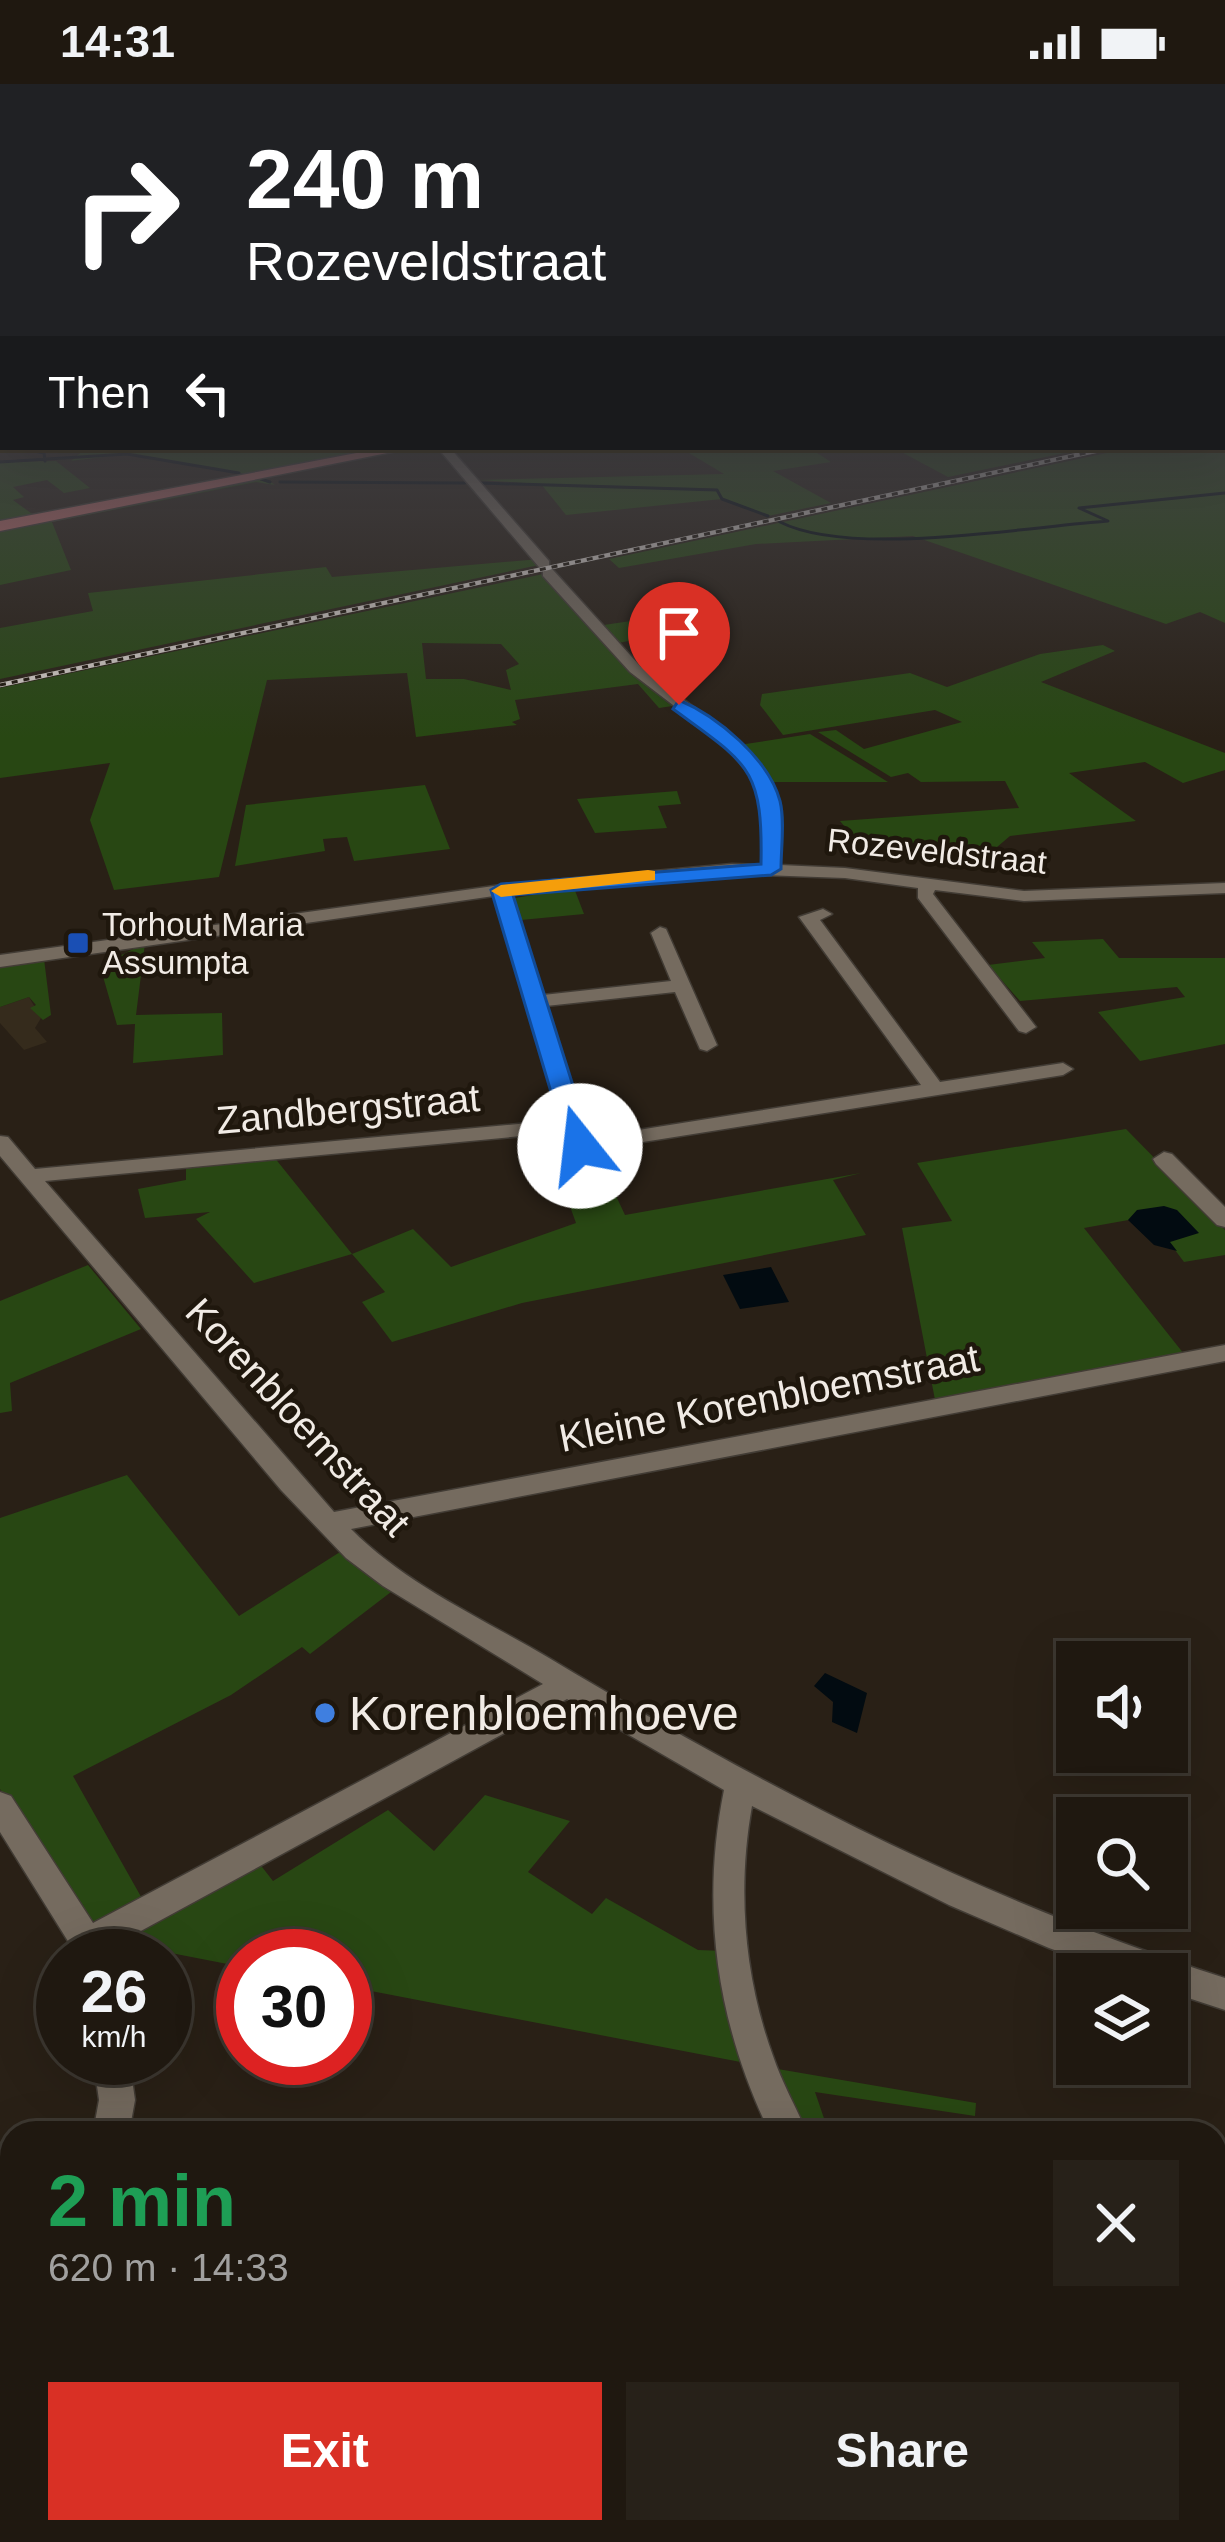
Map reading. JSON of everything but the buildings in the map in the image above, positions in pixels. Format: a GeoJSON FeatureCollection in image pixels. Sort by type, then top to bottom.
{"type":"FeatureCollection","features":[{"type":"Feature","properties":{"kind":"main road"},"geometry":{"type":"LineString","coordinates":[[0,526],[90,509]]}},
{"type":"Feature","properties":{"kind":"street"},"geometry":{"type":"LineString","coordinates":[[495,509],[635,669],[735,746],[762,779],[772,803],[771,869]]}},
{"type":"Feature","properties":{"kind":"street","name":"Rozeveldstraat"},"geometry":{"type":"LineString","coordinates":[[0,961],[501,890],[771,869],[1045,897],[1225,888]]}},
{"type":"Feature","properties":{"kind":"street"},"geometry":{"type":"LineString","coordinates":[[928,885],[924,894],[1026,1027]]}},
{"type":"Feature","properties":{"kind":"street"},"geometry":{"type":"LineString","coordinates":[[501,890],[538,1001],[571,1140]]}},
{"type":"Feature","properties":{"kind":"street"},"geometry":{"type":"LineString","coordinates":[[823,914],[808,916],[935,1090]]}},
{"type":"Feature","properties":{"kind":"street"},"geometry":{"type":"LineString","coordinates":[[659,933],[707,1045]]}},
{"type":"Feature","properties":{"kind":"street"},"geometry":{"type":"LineString","coordinates":[[538,1001],[681,986]]}},
{"type":"Feature","properties":{"kind":"street","name":"Zandbergstraat"},"geometry":{"type":"LineString","coordinates":[[29,1176],[571,1140],[1063,1069]]}},
{"type":"Feature","properties":{"kind":"street","name":"Korenbloemstraat"},"geometry":{"type":"LineString","coordinates":[[0,1142],[328,1523],[392,1578],[740,1788],[906,1875],[1108,1953]]}},
{"type":"Feature","properties":{"kind":"street"},"geometry":{"type":"LineString","coordinates":[[1164,1159],[1225,1220]]}},
{"type":"Feature","properties":{"kind":"street"},"geometry":{"type":"LineString","coordinates":[[1195,1186],[1225,1186]]}},
{"type":"Feature","properties":{"kind":"street","name":"Kleine Korenbloemstraat"},"geometry":{"type":"LineString","coordinates":[[328,1523],[1225,1353]]}},
{"type":"Feature","properties":{"kind":"street"},"geometry":{"type":"LineString","coordinates":[[125,1929],[568,1684]]}},
{"type":"Feature","properties":{"kind":"street"},"geometry":{"type":"LineString","coordinates":[[740,1788],[731,1823],[729,1933],[758,2062],[784,2121]]}},
{"type":"Feature","properties":{"kind":"street"},"geometry":{"type":"LineString","coordinates":[[0,1804],[74,1929]]}},
{"type":"Feature","properties":{"kind":"street","name":"Korenbloemstraat"},"geometry":{"type":"LineString","coordinates":[[1188,1982],[1225,1994]]}},
{"type":"Feature","properties":{"kind":"street"},"geometry":{"type":"LineString","coordinates":[[113,2121],[115,2085]]}},
{"type":"Feature","properties":{"kind":"shaded area"},"geometry":{"type":"Polygon","coordinates":[[[29,997],[41,1018],[35,1028],[47,1042],[24,1050],[0,1023],[0,1007],[29,997]]]}},
{"type":"Feature","properties":{"kind":"shaded area"},"geometry":{"type":"Polygon","coordinates":[[[1164,1206],[1177,1210],[1199,1233],[1170,1242],[1177,1251],[1154,1245],[1128,1220],[1137,1210],[1164,1206]]]}},
{"type":"Feature","properties":{"kind":"shaded area"},"geometry":{"type":"Polygon","coordinates":[[[771,1267],[789,1302],[740,1309],[723,1275],[771,1267]]]}},
{"type":"Feature","properties":{"kind":"shaded area"},"geometry":{"type":"Polygon","coordinates":[[[825,1673],[867,1693],[857,1733],[832,1722],[833,1702],[814,1686],[825,1673]]]}},
{"type":"Feature","properties":{"kind":"green space"},"geometry":{"type":"Polygon","coordinates":[[[0,509],[25,509],[35,516],[0,523],[0,509]]]}},
{"type":"Feature","properties":{"kind":"green space"},"geometry":{"type":"Polygon","coordinates":[[[120,509],[52,522],[71,570],[0,585],[0,529],[120,509]]]}},
{"type":"Feature","properties":{"kind":"green space"},"geometry":{"type":"Polygon","coordinates":[[[561,509],[627,509],[566,515],[561,509]]]}},
{"type":"Feature","properties":{"kind":"green space"},"geometry":{"type":"Polygon","coordinates":[[[748,509],[803,509],[768,516],[748,509]]]}},
{"type":"Feature","properties":{"kind":"green space"},"geometry":{"type":"Polygon","coordinates":[[[845,509],[1225,509],[1225,623],[1200,612],[1166,624],[913,536],[756,544],[619,568],[609,559],[845,509]]]}},
{"type":"Feature","properties":{"kind":"green space"},"geometry":{"type":"Polygon","coordinates":[[[540,559],[544,564],[0,679],[0,628],[93,611],[88,593],[326,567],[332,577],[540,559]]]}},
{"type":"Feature","properties":{"kind":"green space"},"geometry":{"type":"Polygon","coordinates":[[[548,573],[597,626],[651,618],[671,632],[614,644],[679,705],[659,708],[638,684],[515,700],[520,719],[512,722],[517,725],[416,737],[407,673],[267,680],[219,877],[114,890],[90,820],[110,763],[0,778],[0,688],[548,573]],[[422,643],[426,679],[464,679],[511,690],[506,670],[519,664],[501,644],[422,643]]]}},
{"type":"Feature","properties":{"kind":"green space"},"geometry":{"type":"Polygon","coordinates":[[[1103,645],[1115,651],[1041,682],[1225,753],[1225,770],[1183,783],[1145,762],[1069,773],[1136,821],[1010,836],[990,853],[854,838],[840,821],[1019,808],[1005,781],[921,782],[908,773],[891,777],[818,732],[836,730],[864,749],[962,722],[935,710],[783,735],[760,705],[762,694],[910,673],[947,687],[1040,654],[1103,645]]]}},
{"type":"Feature","properties":{"kind":"green space"},"geometry":{"type":"Polygon","coordinates":[[[810,734],[888,782],[770,782],[739,745],[810,734]]]}},
{"type":"Feature","properties":{"kind":"green space"},"geometry":{"type":"Polygon","coordinates":[[[425,785],[450,849],[354,861],[347,837],[323,839],[325,851],[235,866],[246,805],[425,785]]]}},
{"type":"Feature","properties":{"kind":"green space"},"geometry":{"type":"Polygon","coordinates":[[[677,791],[681,804],[658,806],[667,828],[595,833],[577,799],[677,791]]]}},
{"type":"Feature","properties":{"kind":"green space"},"geometry":{"type":"Polygon","coordinates":[[[574,888],[584,914],[521,920],[515,898],[574,888]]]}},
{"type":"Feature","properties":{"kind":"green space"},"geometry":{"type":"Polygon","coordinates":[[[1103,939],[1119,958],[1225,958],[1225,1044],[1140,1061],[1098,1012],[1185,997],[1177,987],[1020,1001],[988,965],[1045,958],[1032,942],[1103,939]]]}},
{"type":"Feature","properties":{"kind":"green space"},"geometry":{"type":"Polygon","coordinates":[[[145,943],[136,1015],[222,1013],[223,1055],[133,1063],[135,1024],[117,1025],[100,966],[145,943]]]}},
{"type":"Feature","properties":{"kind":"green space"},"geometry":{"type":"Polygon","coordinates":[[[44,959],[51,1015],[43,1020],[30,1008],[36,1005],[29,997],[0,1007],[0,966],[44,959]]]}},
{"type":"Feature","properties":{"kind":"green space"},"geometry":{"type":"Polygon","coordinates":[[[1126,1129],[1225,1230],[1225,1255],[1184,1262],[1169,1242],[1134,1219],[1084,1228],[1184,1354],[936,1405],[902,1228],[952,1221],[917,1163],[1126,1129]]]}},
{"type":"Feature","properties":{"kind":"green space"},"geometry":{"type":"Polygon","coordinates":[[[594,1149],[625,1215],[861,1173],[833,1180],[866,1235],[522,1303],[392,1342],[362,1302],[385,1292],[352,1254],[413,1229],[451,1267],[576,1223],[555,1165],[556,1154],[594,1149]]]}},
{"type":"Feature","properties":{"kind":"green space"},"geometry":{"type":"Polygon","coordinates":[[[274,1157],[352,1254],[254,1283],[196,1219],[210,1212],[145,1218],[138,1189],[186,1180],[186,1167],[274,1157]]]}},
{"type":"Feature","properties":{"kind":"green space"},"geometry":{"type":"Polygon","coordinates":[[[88,1265],[141,1329],[10,1383],[12,1411],[0,1413],[0,1301],[88,1265]]]}},
{"type":"Feature","properties":{"kind":"green space"},"geometry":{"type":"Polygon","coordinates":[[[127,1475],[239,1616],[340,1552],[391,1592],[310,1654],[302,1647],[231,1695],[73,1776],[144,1902],[97,1929],[90,1929],[0,1789],[0,1518],[127,1475]]]}},
{"type":"Feature","properties":{"kind":"green space"},"geometry":{"type":"Polygon","coordinates":[[[485,1795],[570,1821],[528,1872],[592,1914],[606,1898],[698,1950],[725,1951],[751,2064],[372,1991],[372,1929],[216,1929],[216,1962],[192,1957],[192,1929],[130,1929],[255,1858],[273,1881],[388,1810],[434,1851],[485,1795]]]}},
{"type":"Feature","properties":{"kind":"green space"},"geometry":{"type":"Polygon","coordinates":[[[772,2068],[976,2103],[975,2116],[815,2092],[825,2121],[800,2121],[772,2068]]]}},
{"type":"Feature","properties":{"kind":"waterway"},"geometry":{"type":"LineString","coordinates":[[748,509],[768,516]]}},
{"type":"Feature","properties":{"kind":"waterway"},"geometry":{"type":"LineString","coordinates":[[780,522],[811,533],[893,539],[1108,521],[1081,509]]}},
{"type":"Feature","properties":{"kind":"railway"},"geometry":{"type":"LineString","coordinates":[[0,685],[825,509]]}},
{"type":"Feature","properties":{"kind":"slow traffic"},"geometry":{"type":"LineString","coordinates":[[501,891],[648,876]]}},
{"type":"Feature","properties":{"kind":"place","name":"Torhout Maria Assumpta"},"geometry":{"type":"Point","coordinates":[78,943]}},
{"type":"Feature","properties":{"kind":"place","name":"Korenbloemhoeve"},"geometry":{"type":"Point","coordinates":[325,1713]}},
{"type":"Feature","properties":{"kind":"route"},"geometry":{"type":"LineString","coordinates":[[580,1146],[501,890],[771,869],[772,803],[762,779],[735,746],[679,705]]}}]}
